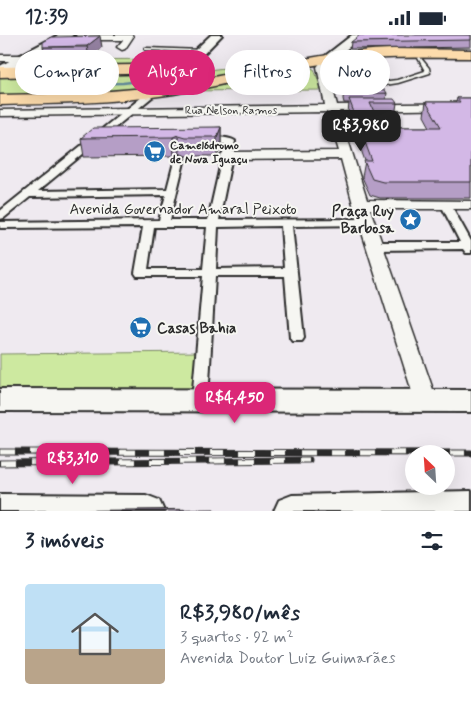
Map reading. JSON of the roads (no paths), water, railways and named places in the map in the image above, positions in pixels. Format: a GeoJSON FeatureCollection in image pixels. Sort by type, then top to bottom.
{"type":"FeatureCollection","features":[{"type":"Feature","properties":{"kind":"main road"},"geometry":{"type":"LineString","coordinates":[[39,50],[64,36]]}},
{"type":"Feature","properties":{"kind":"main road"},"geometry":{"type":"LineString","coordinates":[[390,54],[470,52]]}},
{"type":"Feature","properties":{"kind":"main road"},"geometry":{"type":"LineString","coordinates":[[215,80],[320,61]]}},
{"type":"Feature","properties":{"kind":"main road"},"geometry":{"type":"LineString","coordinates":[[0,72],[15,64]]}},
{"type":"Feature","properties":{"kind":"main road"},"geometry":{"type":"LineString","coordinates":[[125,71],[87,75],[74,80],[68,86],[73,91],[82,95],[128,103]]}},
{"type":"Feature","properties":{"kind":"main road"},"geometry":{"type":"LineString","coordinates":[[0,72],[129,71]]}},
{"type":"Feature","properties":{"kind":"main road"},"geometry":{"type":"LineString","coordinates":[[0,100],[79,99],[128,103],[146,95]]}},
{"type":"Feature","properties":{"kind":"main road"},"geometry":{"type":"LineString","coordinates":[[0,400],[471,401]]}},
{"type":"Feature","properties":{"kind":"main road"},"geometry":{"type":"LineString","coordinates":[[292,511],[471,507]]}},
{"type":"Feature","properties":{"kind":"main road"},"geometry":{"type":"LineString","coordinates":[[0,510],[146,511]]}},
{"type":"Feature","properties":{"kind":"street"},"geometry":{"type":"LineString","coordinates":[[202,50],[216,35]]}},
{"type":"Feature","properties":{"kind":"street"},"geometry":{"type":"LineString","coordinates":[[338,50],[358,35]]}},
{"type":"Feature","properties":{"kind":"street"},"geometry":{"type":"LineString","coordinates":[[64,36],[128,37],[122,47]]}},
{"type":"Feature","properties":{"kind":"street"},"geometry":{"type":"LineString","coordinates":[[0,58],[15,58]]}},
{"type":"Feature","properties":{"kind":"street"},"geometry":{"type":"LineString","coordinates":[[328,95],[360,204],[426,401]]}},
{"type":"Feature","properties":{"kind":"street"},"geometry":{"type":"LineString","coordinates":[[0,216],[93,142],[128,103]]}},
{"type":"Feature","properties":{"kind":"street","name":"Rua Nelson Ramos"},"geometry":{"type":"LineString","coordinates":[[0,113],[20,113],[128,103],[332,109],[471,106]]}},
{"type":"Feature","properties":{"kind":"street"},"geometry":{"type":"LineString","coordinates":[[0,126],[20,113]]}},
{"type":"Feature","properties":{"kind":"street"},"geometry":{"type":"LineString","coordinates":[[191,142],[230,141],[213,223],[200,401]]}},
{"type":"Feature","properties":{"kind":"street"},"geometry":{"type":"LineString","coordinates":[[93,142],[112,142]]}},
{"type":"Feature","properties":{"kind":"street"},"geometry":{"type":"LineString","coordinates":[[227,156],[347,155]]}},
{"type":"Feature","properties":{"kind":"street"},"geometry":{"type":"LineString","coordinates":[[164,224],[180,158]]}},
{"type":"Feature","properties":{"kind":"street"},"geometry":{"type":"LineString","coordinates":[[27,195],[171,192]]}},
{"type":"Feature","properties":{"kind":"street"},"geometry":{"type":"LineString","coordinates":[[360,204],[471,205]]}},
{"type":"Feature","properties":{"kind":"street"},"geometry":{"type":"LineString","coordinates":[[374,246],[469,249],[446,205]]}},
{"type":"Feature","properties":{"kind":"street","name":"Avenida Governador Amaral Peixoto"},"geometry":{"type":"LineString","coordinates":[[0,225],[366,222]]}},
{"type":"Feature","properties":{"kind":"street"},"geometry":{"type":"LineString","coordinates":[[286,223],[297,338]]}},
{"type":"Feature","properties":{"kind":"street"},"geometry":{"type":"LineString","coordinates":[[149,224],[140,273],[290,272]]}},
{"type":"Feature","properties":{"kind":"lane"},"geometry":{"type":"LineString","coordinates":[[146,49],[174,50]]}},
{"type":"Feature","properties":{"kind":"lane"},"geometry":{"type":"LineString","coordinates":[[390,82],[428,72],[428,68],[420,58]]}},
{"type":"Feature","properties":{"kind":"waterway"},"geometry":{"type":"LineString","coordinates":[[119,83],[129,82]]}},
{"type":"Feature","properties":{"kind":"railway"},"geometry":{"type":"LineString","coordinates":[[0,452],[471,453]]}},
{"type":"Feature","properties":{"kind":"railway"},"geometry":{"type":"LineString","coordinates":[[0,463],[309,460]]}},
{"type":"Feature","properties":{"kind":"place","name":"Camelódromo de Nova Iguaçu"},"geometry":{"type":"Point","coordinates":[154,152]}},
{"type":"Feature","properties":{"kind":"place","name":"Praça Ruy Barbosa"},"geometry":{"type":"Point","coordinates":[410,220]}},
{"type":"Feature","properties":{"kind":"place","name":"Casas Bahia"},"geometry":{"type":"Point","coordinates":[141,328]}}]}
